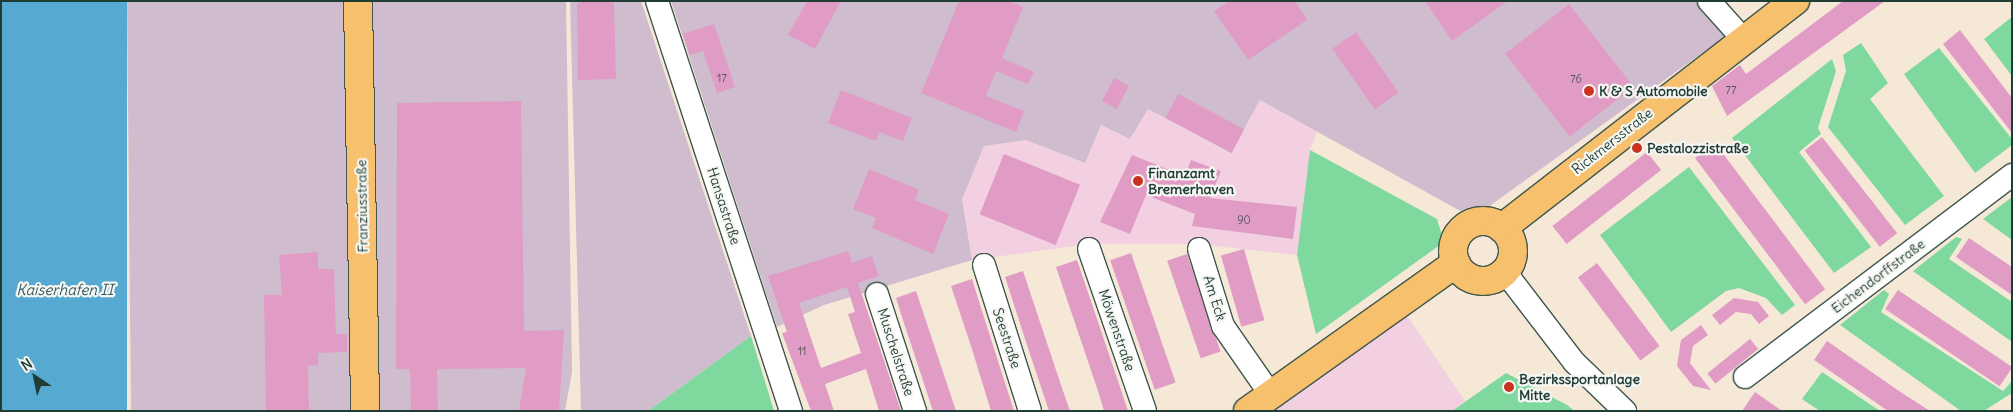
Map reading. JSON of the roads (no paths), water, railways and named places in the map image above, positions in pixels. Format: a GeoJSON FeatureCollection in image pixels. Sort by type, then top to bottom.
{"type":"FeatureCollection","features":[{"type":"Feature","properties":{"kind":"main road","name":"Franziusstraße"},"geometry":{"type":"LineString","coordinates":[[358,1],[365,411]]}},
{"type":"Feature","properties":{"kind":"main road","name":"Rickmersstraße"},"geometry":{"type":"LineString","coordinates":[[1502,228],[1795,1]]}},
{"type":"Feature","properties":{"kind":"main road"},"geometry":{"type":"LineString","coordinates":[[1483,221],[1502,228],[1513,250],[1505,272],[1492,279],[1478,280],[1465,274],[1456,263],[1454,246],[1464,228],[1483,221]]}},
{"type":"Feature","properties":{"kind":"main road"},"geometry":{"type":"LineString","coordinates":[[1248,411],[1456,263]]}},
{"type":"Feature","properties":{"kind":"street","name":"Hansastraße"},"geometry":{"type":"LineString","coordinates":[[657,1],[790,411]]}},
{"type":"Feature","properties":{"kind":"street"},"geometry":{"type":"LineString","coordinates":[[1709,1],[1744,40]]}},
{"type":"Feature","properties":{"kind":"street","name":"Eichendorffstraße"},"geometry":{"type":"LineString","coordinates":[[1745,377],[2012,175]]}},
{"type":"Feature","properties":{"kind":"street","name":"Am Eck"},"geometry":{"type":"LineString","coordinates":[[1200,248],[1223,326],[1270,395]]}},
{"type":"Feature","properties":{"kind":"street","name":"Möwenstraße"},"geometry":{"type":"LineString","coordinates":[[1089,249],[1145,411]]}},
{"type":"Feature","properties":{"kind":"street","name":"Seestraße"},"geometry":{"type":"LineString","coordinates":[[984,265],[1030,411]]}},
{"type":"Feature","properties":{"kind":"street"},"geometry":{"type":"LineString","coordinates":[[1505,272],[1574,362],[1625,411]]}},
{"type":"Feature","properties":{"kind":"street","name":"Muschelstraße"},"geometry":{"type":"LineString","coordinates":[[877,294],[915,411]]}},
{"type":"Feature","properties":{"kind":"water","name":"Kaiserhafen II"},"geometry":{"type":"Polygon","coordinates":[[[1,1],[127,1],[127,411],[1,411],[1,1]]]}},
{"type":"Feature","properties":{"kind":"place","name":"K & S Automobile"},"geometry":{"type":"Point","coordinates":[1589,91]}},
{"type":"Feature","properties":{"kind":"place","name":"Pestalozzistraße"},"geometry":{"type":"Point","coordinates":[1637,148]}},
{"type":"Feature","properties":{"kind":"place","name":"Finanzamt Bremerhaven"},"geometry":{"type":"Point","coordinates":[1138,181]}},
{"type":"Feature","properties":{"kind":"place","name":"Bezirkssportanlage Mitte"},"geometry":{"type":"Point","coordinates":[1509,387]}}]}
